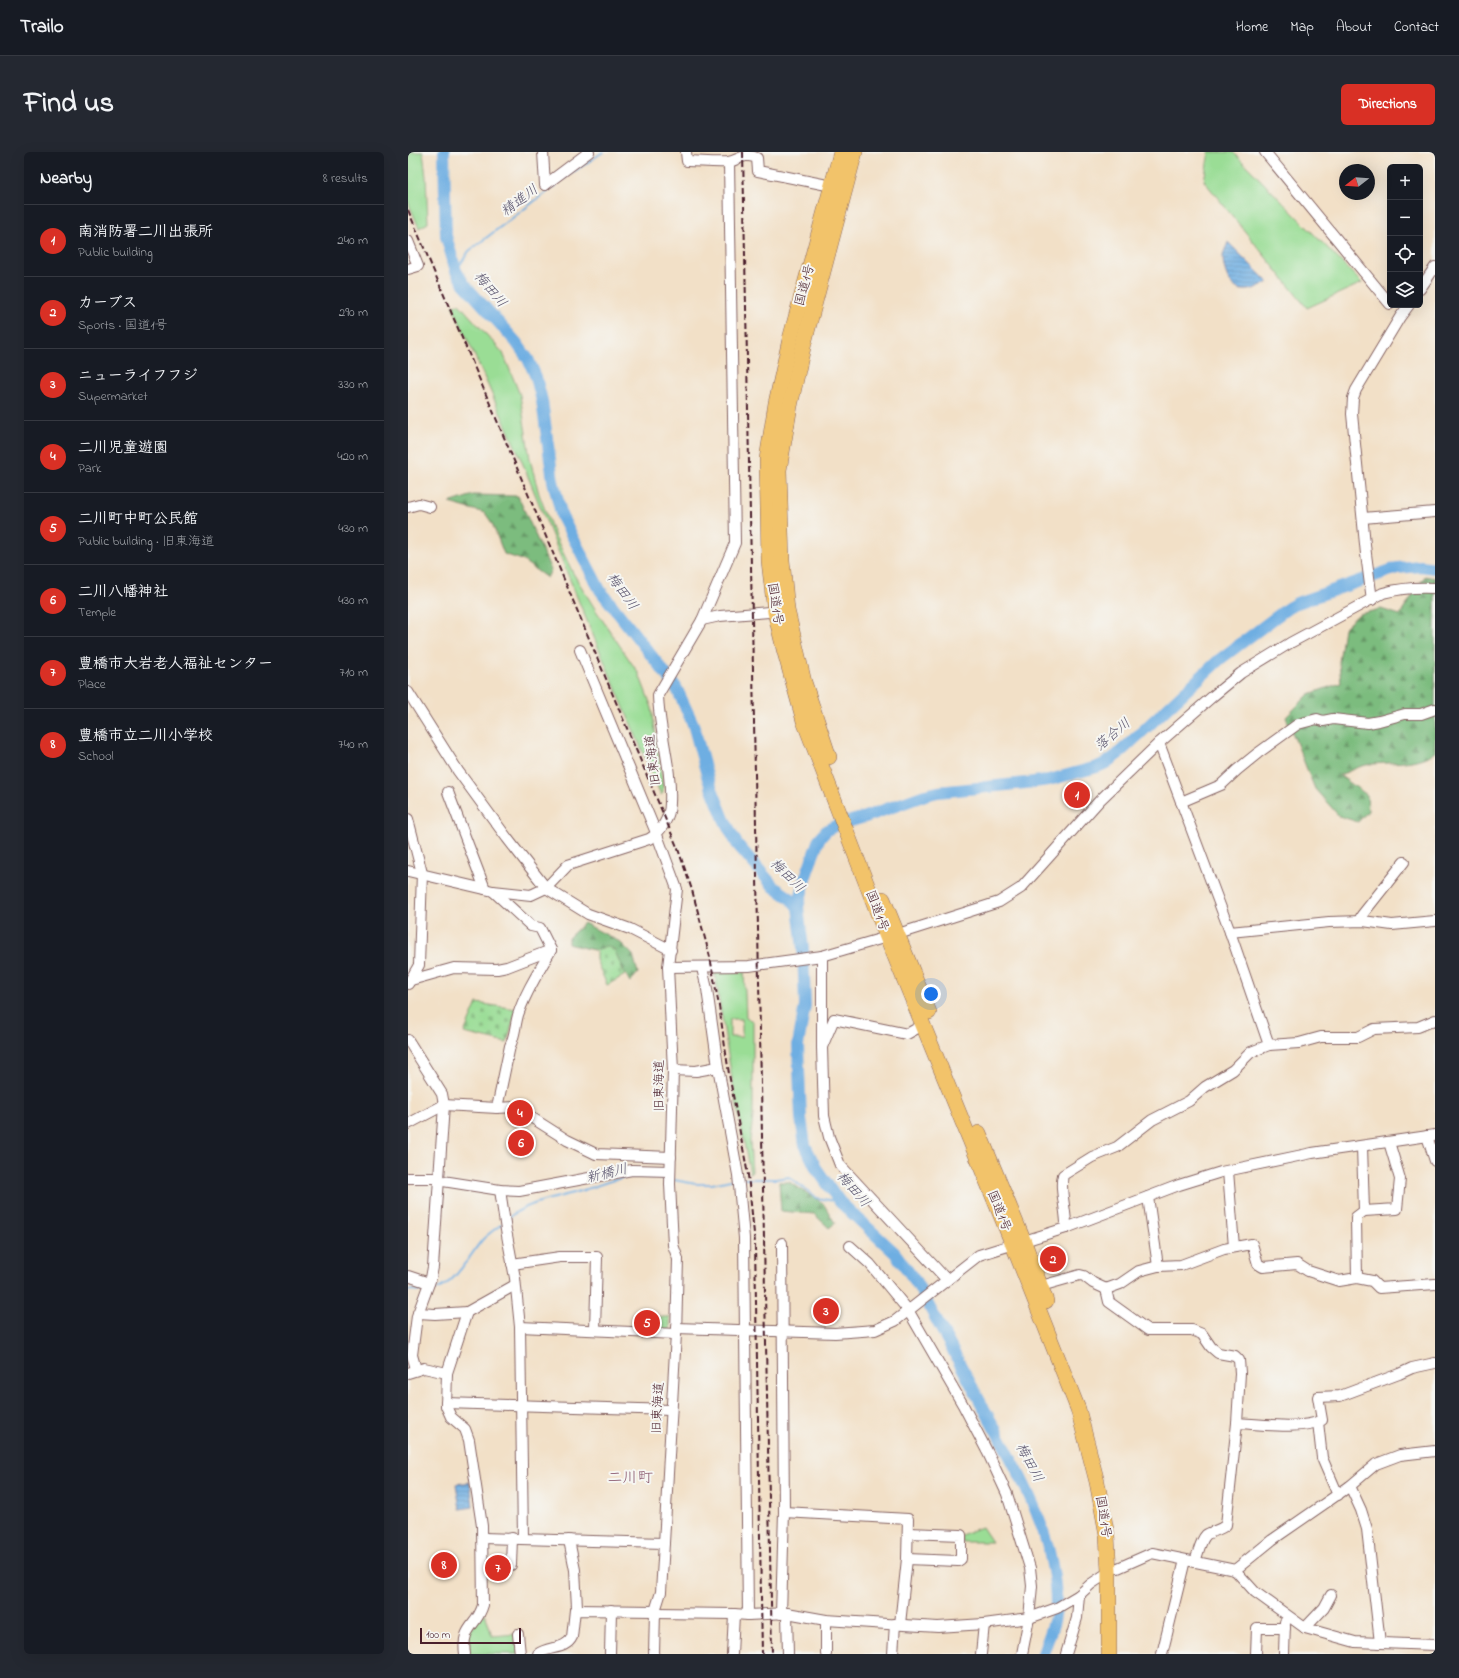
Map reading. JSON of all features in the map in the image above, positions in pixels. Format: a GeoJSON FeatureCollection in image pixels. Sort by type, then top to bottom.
{"type":"FeatureCollection","features":[{"type":"Feature","properties":{"kind":"highway","name":"国道1号"},"geometry":{"type":"LineString","coordinates":[[781,611],[769,561],[767,458],[776,402],[790,339],[841,152]]}},
{"type":"Feature","properties":{"kind":"highway","name":"国道1号"},"geometry":{"type":"LineString","coordinates":[[855,152],[804,343],[790,406],[779,470],[782,560],[781,611],[784,650],[804,721],[844,811],[893,936],[1019,1244],[1078,1409],[1097,1482],[1114,1570],[1109,1654]]}},
{"type":"Feature","properties":{"kind":"highway","name":"国道1号"},"geometry":{"type":"LineString","coordinates":[[893,936],[924,1025],[1019,1244],[1041,1286],[1086,1405],[1105,1476],[1114,1570],[1118,1654]]}},
{"type":"Feature","properties":{"kind":"street"},"geometry":{"type":"LineString","coordinates":[[543,152],[545,185],[589,152]]}},
{"type":"Feature","properties":{"kind":"street"},"geometry":{"type":"LineString","coordinates":[[686,152],[687,161],[730,162],[738,157],[752,156],[757,158],[758,171],[832,186]]}},
{"type":"Feature","properties":{"kind":"street"},"geometry":{"type":"LineString","coordinates":[[1265,152],[1387,301]]}},
{"type":"Feature","properties":{"kind":"street","name":"旧東海道"},"geometry":{"type":"LineString","coordinates":[[654,1654],[655,1612],[661,1592],[664,1543],[676,1331],[678,1258],[673,1244],[670,1177],[673,1070],[668,967],[677,890],[657,835],[666,821],[670,804],[668,766],[658,708],[658,695],[702,620],[735,543],[730,162]]}},
{"type":"Feature","properties":{"kind":"street"},"geometry":{"type":"LineString","coordinates":[[408,241],[418,266],[408,269]]}},
{"type":"Feature","properties":{"kind":"street"},"geometry":{"type":"LineString","coordinates":[[1423,285],[1435,267]]}},
{"type":"Feature","properties":{"kind":"street"},"geometry":{"type":"LineString","coordinates":[[1392,308],[1400,317]]}},
{"type":"Feature","properties":{"kind":"street"},"geometry":{"type":"LineString","coordinates":[[1372,600],[1366,560],[1352,414],[1353,398],[1407,308]]}},
{"type":"Feature","properties":{"kind":"street"},"geometry":{"type":"LineString","coordinates":[[408,507],[419,504],[430,507]]}},
{"type":"Feature","properties":{"kind":"street"},"geometry":{"type":"LineString","coordinates":[[1362,518],[1435,512]]}},
{"type":"Feature","properties":{"kind":"street"},"geometry":{"type":"LineString","coordinates":[[668,967],[702,968],[749,966],[821,956],[893,936],[998,902],[1021,888],[1100,800],[1160,743],[1241,673],[1290,643],[1383,593],[1396,589],[1417,587],[1435,588]]}},
{"type":"Feature","properties":{"kind":"street"},"geometry":{"type":"LineString","coordinates":[[702,620],[720,616],[781,611]]}},
{"type":"Feature","properties":{"kind":"street"},"geometry":{"type":"LineString","coordinates":[[408,871],[422,873],[489,890],[531,895],[546,888],[568,865],[649,840],[657,835],[580,650]]}},
{"type":"Feature","properties":{"kind":"street"},"geometry":{"type":"LineString","coordinates":[[408,692],[458,771],[546,888],[588,914],[630,929],[670,950]]}},
{"type":"Feature","properties":{"kind":"street"},"geometry":{"type":"LineString","coordinates":[[1182,802],[1221,785],[1258,753],[1298,724],[1317,719],[1323,721],[1333,719],[1368,723],[1405,714],[1421,714],[1435,709]]}},
{"type":"Feature","properties":{"kind":"street"},"geometry":{"type":"LineString","coordinates":[[1160,743],[1230,932],[1269,1044]]}},
{"type":"Feature","properties":{"kind":"street"},"geometry":{"type":"LineString","coordinates":[[448,792],[489,890],[531,926],[540,928],[552,950]]}},
{"type":"Feature","properties":{"kind":"street"},"geometry":{"type":"LineString","coordinates":[[408,819],[422,873],[419,965],[410,982]]}},
{"type":"Feature","properties":{"kind":"street"},"geometry":{"type":"LineString","coordinates":[[1359,921],[1362,915],[1404,862]]}},
{"type":"Feature","properties":{"kind":"street"},"geometry":{"type":"LineString","coordinates":[[1230,932],[1329,922],[1359,921],[1392,925],[1435,921]]}},
{"type":"Feature","properties":{"kind":"street"},"geometry":{"type":"LineString","coordinates":[[410,982],[454,968],[497,969],[507,967],[552,950]]}},
{"type":"Feature","properties":{"kind":"street"},"geometry":{"type":"LineString","coordinates":[[497,1108],[510,1046],[514,1037],[519,1015],[528,993],[552,950]]}},
{"type":"Feature","properties":{"kind":"street"},"geometry":{"type":"LineString","coordinates":[[821,956],[824,1116],[829,1137],[840,1165],[945,1282]]}},
{"type":"Feature","properties":{"kind":"street"},"geometry":{"type":"LineString","coordinates":[[702,968],[707,989],[718,1067],[738,1179],[744,1238],[748,1616]]}},
{"type":"Feature","properties":{"kind":"street"},"geometry":{"type":"LineString","coordinates":[[822,1047],[834,1019],[907,1034],[924,1025]]}},
{"type":"Feature","properties":{"kind":"street"},"geometry":{"type":"LineString","coordinates":[[1066,1228],[1067,1215],[1061,1183],[1063,1175],[1092,1157],[1117,1147],[1152,1120],[1189,1101],[1205,1086],[1233,1070],[1251,1052],[1269,1044],[1299,1043],[1321,1037],[1358,1037],[1374,1029],[1418,1027],[1435,1020]]}},
{"type":"Feature","properties":{"kind":"street"},"geometry":{"type":"LineString","coordinates":[[408,1040],[442,1094],[444,1105],[433,1267],[418,1313],[410,1355],[412,1371],[432,1369],[447,1373]]}},
{"type":"Feature","properties":{"kind":"street"},"geometry":{"type":"LineString","coordinates":[[673,1070],[696,1071],[718,1067]]}},
{"type":"Feature","properties":{"kind":"street"},"geometry":{"type":"LineString","coordinates":[[408,1124],[444,1105],[497,1108],[515,1107],[567,1140],[596,1154],[671,1158]]}},
{"type":"Feature","properties":{"kind":"street"},"geometry":{"type":"LineString","coordinates":[[520,1327],[676,1331],[746,1330],[835,1332],[874,1330],[895,1321],[979,1255],[1019,1244],[1066,1228],[1179,1185],[1228,1171],[1312,1153],[1431,1135],[1435,1161]]}},
{"type":"Feature","properties":{"kind":"street"},"geometry":{"type":"LineString","coordinates":[[1357,1278],[1356,1217],[1364,1211],[1397,1209],[1400,1178],[1389,1142]]}},
{"type":"Feature","properties":{"kind":"street"},"geometry":{"type":"LineString","coordinates":[[1362,1146],[1364,1211]]}},
{"type":"Feature","properties":{"kind":"street"},"geometry":{"type":"LineString","coordinates":[[408,1178],[440,1179],[444,1181],[500,1190],[519,1191],[632,1170],[670,1177]]}},
{"type":"Feature","properties":{"kind":"street"},"geometry":{"type":"LineString","coordinates":[[1228,1171],[1234,1247]]}},
{"type":"Feature","properties":{"kind":"street"},"geometry":{"type":"LineString","coordinates":[[500,1190],[515,1278],[520,1327],[523,1538]]}},
{"type":"Feature","properties":{"kind":"street"},"geometry":{"type":"LineString","coordinates":[[1148,1197],[1158,1266]]}},
{"type":"Feature","properties":{"kind":"street"},"geometry":{"type":"LineString","coordinates":[[782,1243],[779,1331],[784,1512],[784,1614],[788,1654]]}},
{"type":"Feature","properties":{"kind":"street"},"geometry":{"type":"LineString","coordinates":[[1041,1286],[1080,1275],[1106,1289],[1120,1284],[1139,1271],[1158,1266],[1181,1265],[1234,1247],[1252,1244],[1258,1264],[1263,1267],[1297,1264],[1308,1271],[1339,1281],[1357,1278],[1372,1280],[1379,1288],[1435,1284]]}},
{"type":"Feature","properties":{"kind":"street"},"geometry":{"type":"LineString","coordinates":[[850,1246],[870,1264],[910,1308],[988,1453],[1007,1494],[1030,1568],[1032,1586],[1031,1617],[1022,1654]]}},
{"type":"Feature","properties":{"kind":"street"},"geometry":{"type":"LineString","coordinates":[[512,1264],[560,1257],[597,1257],[594,1330]]}},
{"type":"Feature","properties":{"kind":"street"},"geometry":{"type":"LineString","coordinates":[[408,1276],[428,1284]]}},
{"type":"Feature","properties":{"kind":"street"},"geometry":{"type":"LineString","coordinates":[[418,1313],[435,1314],[467,1312],[515,1285]]}},
{"type":"Feature","properties":{"kind":"street"},"geometry":{"type":"LineString","coordinates":[[1106,1289],[1109,1302],[1148,1330],[1192,1330],[1202,1334],[1218,1354],[1235,1356],[1239,1360],[1240,1373],[1237,1423],[1226,1525],[1220,1530],[1207,1535],[1190,1561],[1162,1654]]}},
{"type":"Feature","properties":{"kind":"street"},"geometry":{"type":"LineString","coordinates":[[465,1654],[465,1636],[482,1611],[483,1605],[483,1538],[469,1440],[465,1429],[451,1417],[446,1403],[447,1373],[467,1312]]}},
{"type":"Feature","properties":{"kind":"street"},"geometry":{"type":"LineString","coordinates":[[1237,1423],[1297,1425],[1318,1422],[1322,1420],[1318,1397],[1340,1396],[1412,1368],[1435,1363]]}},
{"type":"Feature","properties":{"kind":"street"},"geometry":{"type":"LineString","coordinates":[[446,1403],[521,1404],[671,1410]]}},
{"type":"Feature","properties":{"kind":"street"},"geometry":{"type":"LineString","coordinates":[[1318,1422],[1322,1458],[1338,1495]]}},
{"type":"Feature","properties":{"kind":"street"},"geometry":{"type":"LineString","coordinates":[[1235,1570],[1272,1540],[1350,1486],[1376,1464],[1400,1455],[1435,1452]]}},
{"type":"Feature","properties":{"kind":"street"},"geometry":{"type":"LineString","coordinates":[[1350,1486],[1361,1510],[1367,1529],[1380,1643]]}},
{"type":"Feature","properties":{"kind":"street"},"geometry":{"type":"LineString","coordinates":[[784,1512],[908,1519],[907,1559],[893,1654]]}},
{"type":"Feature","properties":{"kind":"street"},"geometry":{"type":"LineString","coordinates":[[907,1559],[958,1561],[961,1559],[962,1542],[961,1535],[908,1532]]}},
{"type":"Feature","properties":{"kind":"street"},"geometry":{"type":"LineString","coordinates":[[483,1538],[664,1543]]}},
{"type":"Feature","properties":{"kind":"street"},"geometry":{"type":"LineString","coordinates":[[511,1565],[512,1538]]}},
{"type":"Feature","properties":{"kind":"street"},"geometry":{"type":"LineString","coordinates":[[538,1654],[543,1650],[564,1646],[571,1641],[575,1610],[577,1607],[576,1570],[569,1540]]}},
{"type":"Feature","properties":{"kind":"street"},"geometry":{"type":"LineString","coordinates":[[575,1610],[734,1614],[748,1616],[784,1614],[826,1620],[938,1627],[984,1624],[1031,1617],[1057,1608],[1114,1570],[1152,1552],[1235,1570],[1256,1592],[1305,1628],[1355,1642],[1435,1645]]}},
{"type":"Feature","properties":{"kind":"street"},"geometry":{"type":"LineString","coordinates":[[1305,1628],[1324,1608],[1331,1595]]}},
{"type":"Feature","properties":{"kind":"street"},"geometry":{"type":"LineString","coordinates":[[1066,1654],[1077,1618],[1077,1596]]}},
{"type":"Feature","properties":{"kind":"street"},"geometry":{"type":"LineString","coordinates":[[610,1654],[611,1610]]}},
{"type":"Feature","properties":{"kind":"street"},"geometry":{"type":"LineString","coordinates":[[732,1654],[734,1614]]}},
{"type":"Feature","properties":{"kind":"street"},"geometry":{"type":"LineString","coordinates":[[1284,1614],[1284,1654]]}},
{"type":"Feature","properties":{"kind":"street"},"geometry":{"type":"LineString","coordinates":[[826,1620],[826,1654]]}},
{"type":"Feature","properties":{"kind":"street"},"geometry":{"type":"LineString","coordinates":[[981,1654],[984,1624]]}},
{"type":"Feature","properties":{"kind":"street"},"geometry":{"type":"LineString","coordinates":[[1256,1654],[1257,1628],[1285,1628]]}},
{"type":"Feature","properties":{"kind":"street"},"geometry":{"type":"LineString","coordinates":[[518,1634],[520,1654]]}},
{"type":"Feature","properties":{"kind":"green space"},"geometry":{"type":"Polygon","coordinates":[[[408,152],[423,152],[426,177],[428,223],[419,228],[408,202],[408,152]]]}},
{"type":"Feature","properties":{"kind":"green space"},"geometry":{"type":"Polygon","coordinates":[[[1209,152],[1233,152],[1362,283],[1307,308],[1204,181],[1209,152]]]}},
{"type":"Feature","properties":{"kind":"green space"},"geometry":{"type":"Polygon","coordinates":[[[459,304],[503,353],[520,395],[530,459],[539,494],[554,534],[573,573],[597,612],[639,674],[652,708],[663,787],[663,793],[661,795],[579,602],[520,457],[452,305],[459,304]]]}},
{"type":"Feature","properties":{"kind":"green space"},"geometry":{"type":"Polygon","coordinates":[[[473,495],[518,496],[551,570],[547,578],[522,560],[504,554],[492,523],[485,513],[449,503],[473,495]]]}},
{"type":"Feature","properties":{"kind":"green space"},"geometry":{"type":"Polygon","coordinates":[[[1425,576],[1435,578],[1435,752],[1410,761],[1366,765],[1339,775],[1367,795],[1368,811],[1358,822],[1339,816],[1315,789],[1286,717],[1309,694],[1341,683],[1339,662],[1344,628],[1359,614],[1381,609],[1400,615],[1425,576]]]}},
{"type":"Feature","properties":{"kind":"green space"},"geometry":{"type":"Polygon","coordinates":[[[584,923],[620,942],[633,955],[638,973],[630,982],[615,955],[568,944],[568,938],[584,923]]]}},
{"type":"Feature","properties":{"kind":"green space"},"geometry":{"type":"Polygon","coordinates":[[[605,946],[614,949],[625,975],[607,985],[596,960],[596,952],[605,946]]]}},
{"type":"Feature","properties":{"kind":"green space"},"geometry":{"type":"Polygon","coordinates":[[[714,969],[744,969],[746,1018],[753,1021],[753,1116],[750,1141],[752,1172],[750,1173],[735,1097],[714,969]],[[730,1019],[730,1037],[742,1037],[742,1019],[730,1019]]]}},
{"type":"Feature","properties":{"kind":"green space"},"geometry":{"type":"Polygon","coordinates":[[[477,1003],[516,1009],[507,1043],[464,1033],[477,1003]]]}},
{"type":"Feature","properties":{"kind":"green space"},"geometry":{"type":"Polygon","coordinates":[[[779,1182],[789,1182],[823,1203],[835,1223],[829,1228],[814,1214],[781,1211],[779,1182]]]}},
{"type":"Feature","properties":{"kind":"green space"},"geometry":{"type":"Polygon","coordinates":[[[652,1317],[670,1317],[670,1330],[651,1328],[652,1317]]]}},
{"type":"Feature","properties":{"kind":"green space"},"geometry":{"type":"Polygon","coordinates":[[[982,1527],[992,1542],[962,1542],[961,1535],[982,1527]]]}},
{"type":"Feature","properties":{"kind":"green space"},"geometry":{"type":"Polygon","coordinates":[[[485,1613],[492,1636],[518,1634],[519,1654],[469,1654],[469,1631],[485,1613]]]}},
{"type":"Feature","properties":{"kind":"water"},"geometry":{"type":"Polygon","coordinates":[[[1228,242],[1268,282],[1246,290],[1236,288],[1232,284],[1226,273],[1223,260],[1228,242]]]}},
{"type":"Feature","properties":{"kind":"water"},"geometry":{"type":"Polygon","coordinates":[[[470,1482],[473,1507],[460,1509],[456,1484],[470,1482]]]}},
{"type":"Feature","properties":{"kind":"waterway","name":"梅田川"},"geometry":{"type":"LineString","coordinates":[[444,152],[446,236],[456,271],[464,284],[516,342],[528,359],[536,377],[542,401],[553,481],[562,517],[600,590],[676,687],[693,724],[708,779],[724,819],[737,844],[774,887],[790,898],[798,907],[803,948],[805,1005],[798,1045],[801,1118],[805,1145],[816,1168],[840,1202],[895,1253],[916,1282],[1021,1477],[1042,1528],[1050,1554],[1055,1581],[1056,1614],[1043,1654]]}},
{"type":"Feature","properties":{"kind":"waterway","name":"精進川"},"geometry":{"type":"LineString","coordinates":[[456,271],[469,251],[566,177],[603,152]]}},
{"type":"Feature","properties":{"kind":"waterway","name":"落合川"},"geometry":{"type":"LineString","coordinates":[[798,907],[807,873],[819,839],[827,830],[837,825],[865,817],[925,795],[938,792],[1049,780],[1097,767],[1106,763],[1117,755],[1219,660],[1288,608],[1297,603],[1397,568],[1421,566],[1435,568]]}},
{"type":"Feature","properties":{"kind":"waterway","name":"新橋川"},"geometry":{"type":"LineString","coordinates":[[508,1218],[516,1212],[533,1204],[621,1178],[637,1176],[668,1179]]}},
{"type":"Feature","properties":{"kind":"waterway","name":"新橋川"},"geometry":{"type":"LineString","coordinates":[[741,1179],[776,1179],[789,1177],[817,1198],[840,1202]]}},
{"type":"Feature","properties":{"kind":"waterway","name":"新橋川"},"geometry":{"type":"LineString","coordinates":[[674,1180],[696,1184],[712,1184],[735,1179]]}},
{"type":"Feature","properties":{"kind":"waterway","name":"新橋川"},"geometry":{"type":"LineString","coordinates":[[429,1291],[445,1285],[452,1279],[466,1263],[482,1240],[502,1224]]}},
{"type":"Feature","properties":{"kind":"waterway","name":"新橋川"},"geometry":{"type":"LineString","coordinates":[[408,1290],[423,1291]]}},
{"type":"Feature","properties":{"kind":"railway"},"geometry":{"type":"LineString","coordinates":[[743,152],[772,1654]]}},
{"type":"Feature","properties":{"kind":"railway"},"geometry":{"type":"LineString","coordinates":[[408,210],[678,849],[692,890],[710,957],[729,1074],[748,1175],[755,1243],[762,1654]]}},
{"type":"Feature","properties":{"kind":"place","name":"南消防署二川出張所"},"geometry":{"type":"Point","coordinates":[1077,795]}},
{"type":"Feature","properties":{"kind":"place","name":"二川児童遊園"},"geometry":{"type":"Point","coordinates":[520,1113]}},
{"type":"Feature","properties":{"kind":"place","name":"二川八幡神社"},"geometry":{"type":"Point","coordinates":[521,1143]}},
{"type":"Feature","properties":{"kind":"place","name":"カーブス"},"geometry":{"type":"Point","coordinates":[1053,1259]}},
{"type":"Feature","properties":{"kind":"place","name":"ニューライフフジ"},"geometry":{"type":"Point","coordinates":[826,1311]}},
{"type":"Feature","properties":{"kind":"place","name":"二川町中町公民館"},"geometry":{"type":"Point","coordinates":[647,1323]}},
{"type":"Feature","properties":{"kind":"place","name":"豊橋市立二川小学校"},"geometry":{"type":"Point","coordinates":[444,1565]}},
{"type":"Feature","properties":{"kind":"place","name":"豊橋市大岩老人福祉センター"},"geometry":{"type":"Point","coordinates":[498,1568]}},
{"type":"Feature","properties":{"kind":"district","name":"二川町"},"geometry":{"type":"Point","coordinates":[630,1478]}}]}
